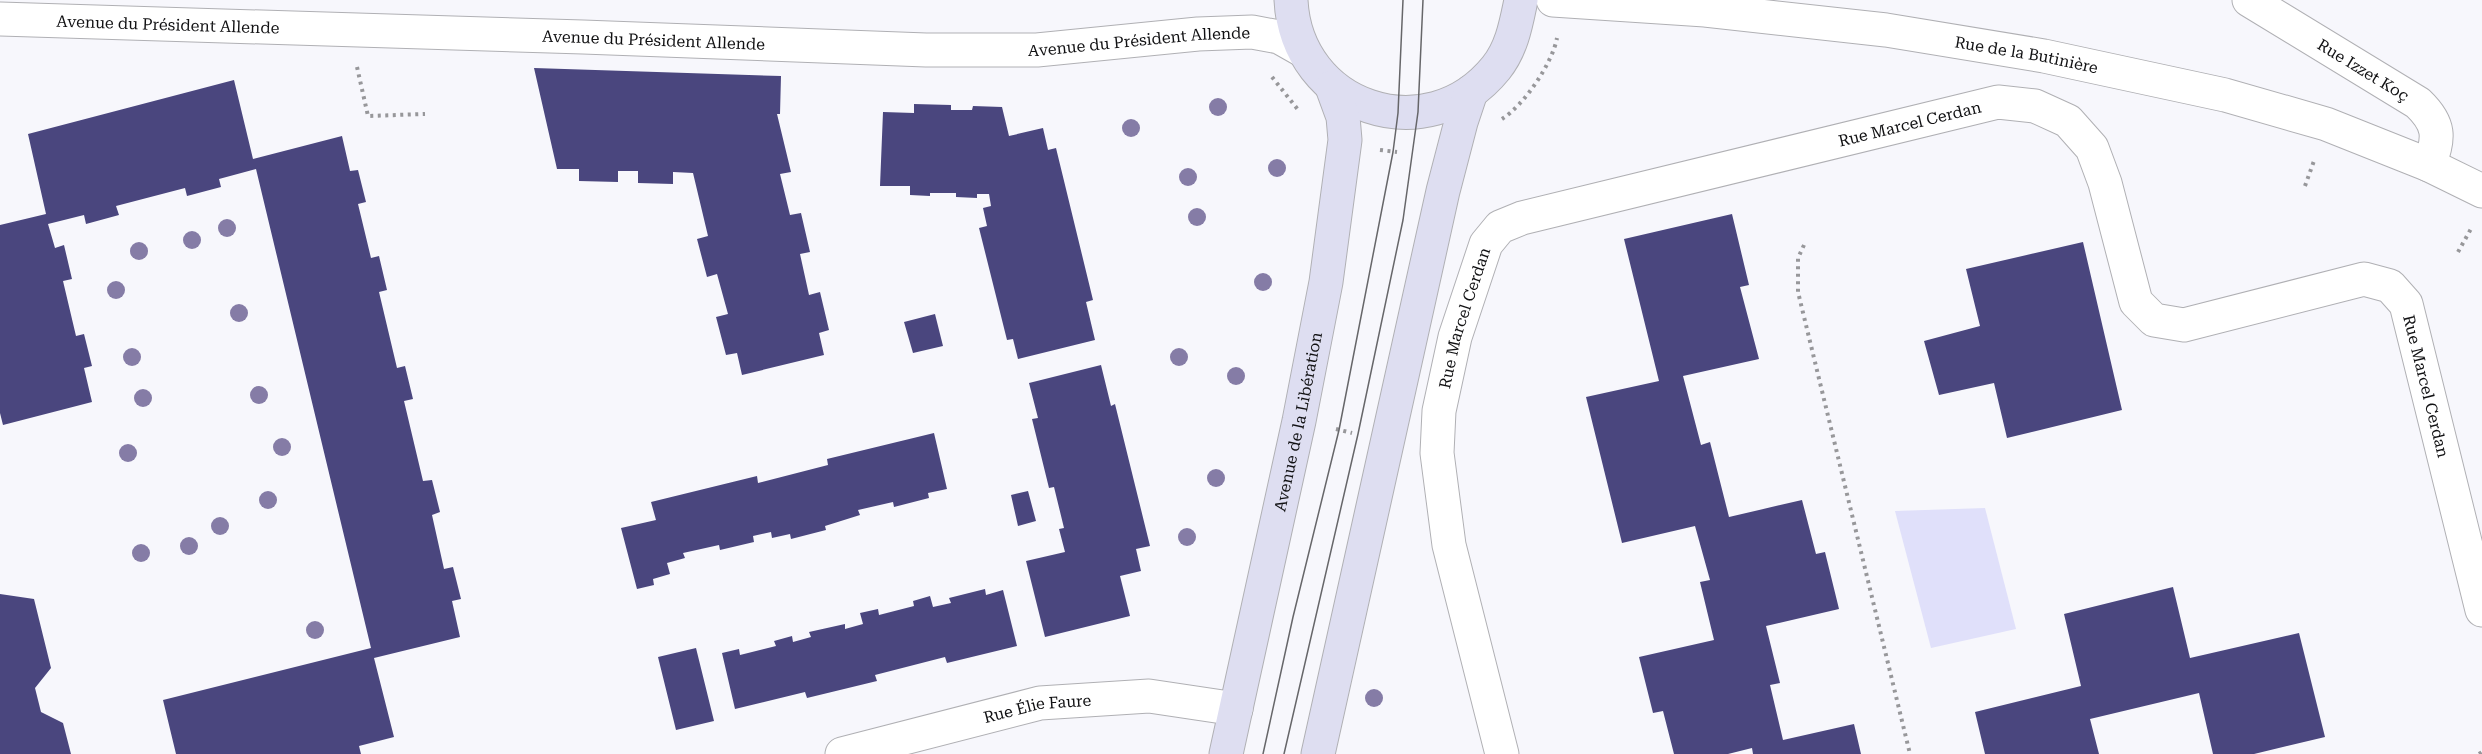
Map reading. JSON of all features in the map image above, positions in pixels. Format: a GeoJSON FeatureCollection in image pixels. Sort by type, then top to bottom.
{"type":"FeatureCollection","features":[{"type":"Feature","properties":{"kind":"street"},"geometry":{"type":"LineString","coordinates":[[1291,0],[1292,19],[1302,50],[1315,70],[1332,87],[1363,105],[1398,113],[1418,112],[1445,105],[1471,92],[1497,67],[1506,51],[1514,36],[1521,0]]}},
{"type":"Feature","properties":{"kind":"street","name":"Rue de la Butinière"},"geometry":{"type":"LineString","coordinates":[[1553,0],[1705,10],[1886,30],[2044,56],[2224,95],[2326,124],[2429,165],[2480,205]]}},
{"type":"Feature","properties":{"kind":"street","name":"Rue Izzet Koç"},"geometry":{"type":"LineString","coordinates":[[2249,0],[2418,103],[2432,116],[2438,145],[2429,165]]}},
{"type":"Feature","properties":{"kind":"street","name":"Avenue du Président Allende"},"geometry":{"type":"LineString","coordinates":[[0,19],[926,50],[1037,50],[1198,34],[1252,32],[1279,37],[1302,50]]}},
{"type":"Feature","properties":{"kind":"street","name":"Avenue de la Libération"},"geometry":{"type":"LineString","coordinates":[[1226,754],[1299,421],[1326,282],[1345,140],[1343,117],[1332,87]]}},
{"type":"Feature","properties":{"kind":"street"},"geometry":{"type":"LineString","coordinates":[[1318,754],[1443,191],[1471,92]]}},
{"type":"Feature","properties":{"kind":"street","name":"Rue Marcel Cerdan"},"geometry":{"type":"LineString","coordinates":[[1502,754],[1449,545],[1437,453],[1439,411],[1455,337],[1486,244],[1500,227],[1522,218],[1998,102],[2035,106],[2068,121],[2092,148],[2105,183],[2136,302],[2154,320],[2184,325],[2364,279],[2390,286],[2406,304],[2482,610]]}},
{"type":"Feature","properties":{"kind":"street","name":"Rue Élie Faure"},"geometry":{"type":"LineString","coordinates":[[842,754],[1040,703],[1149,696],[1236,709]]}},
{"type":"Feature","properties":{"kind":"path"},"geometry":{"type":"LineString","coordinates":[[2458,252],[2480,205]]}},
{"type":"Feature","properties":{"kind":"path"},"geometry":{"type":"LineString","coordinates":[[1804,245],[1798,258],[1798,292],[1910,754]]}},
{"type":"Feature","properties":{"kind":"shaded area"},"geometry":{"type":"Polygon","coordinates":[[[1985,508],[2016,629],[1931,648],[1895,511],[1985,508]]]}},
{"type":"Feature","properties":{"kind":"building"},"geometry":{"type":"Polygon","coordinates":[[[534,68],[781,76],[780,114],[777,114],[791,172],[780,174],[790,215],[801,213],[810,252],[800,254],[809,295],[820,292],[829,330],[819,333],[824,355],[742,375],[737,353],[726,355],[716,317],[728,314],[717,274],[707,277],[697,239],[708,236],[693,173],[673,172],[673,184],[638,183],[638,171],[618,171],[618,182],[579,181],[579,169],[557,169],[534,68]]]}},
{"type":"Feature","properties":{"kind":"building"},"geometry":{"type":"Polygon","coordinates":[[[234,80],[253,159],[342,136],[350,171],[358,170],[366,202],[358,204],[371,258],[379,256],[387,290],[379,292],[397,368],[405,366],[413,399],[404,401],[423,481],[432,480],[440,512],[432,515],[444,569],[453,567],[461,599],[452,601],[460,637],[374,658],[394,737],[359,746],[361,754],[176,754],[163,700],[371,648],[256,169],[219,179],[221,187],[187,196],[185,188],[116,206],[119,215],[86,224],[84,215],[48,224],[55,248],[64,245],[72,279],[63,281],[76,336],[84,334],[92,366],[84,368],[92,402],[3,425],[0,413],[0,225],[46,214],[28,134],[234,80]]]}},
{"type":"Feature","properties":{"kind":"building"},"geometry":{"type":"Polygon","coordinates":[[[914,104],[951,105],[951,110],[972,110],[973,106],[1002,107],[1009,136],[1043,128],[1048,150],[1056,148],[1093,300],[1086,302],[1095,340],[1018,359],[1013,339],[1007,340],[979,228],[987,226],[983,208],[991,206],[989,194],[977,194],[977,198],[956,197],[956,193],[930,193],[930,196],[910,195],[910,186],[880,186],[883,112],[914,113],[914,104]]]}},
{"type":"Feature","properties":{"kind":"building"},"geometry":{"type":"Polygon","coordinates":[[[1732,214],[1749,285],[1740,287],[1759,359],[1683,376],[1701,445],[1710,442],[1729,517],[1802,500],[1816,554],[1825,552],[1839,609],[1766,626],[1780,683],[1770,685],[1783,740],[1854,724],[1861,754],[1753,754],[1752,748],[1728,754],[1674,754],[1663,711],[1653,713],[1639,657],[1714,640],[1700,582],[1710,580],[1695,526],[1622,543],[1586,397],[1659,381],[1624,239],[1732,214]]]}},
{"type":"Feature","properties":{"kind":"building"},"geometry":{"type":"Polygon","coordinates":[[[2083,242],[2122,410],[2007,438],[1994,383],[1939,395],[1924,341],[1980,326],[1966,269],[2083,242]]]}},
{"type":"Feature","properties":{"kind":"building"},"geometry":{"type":"Polygon","coordinates":[[[935,314],[943,346],[913,353],[904,322],[935,314]]]}},
{"type":"Feature","properties":{"kind":"building"},"geometry":{"type":"Polygon","coordinates":[[[1101,365],[1111,406],[1115,404],[1150,546],[1136,549],[1141,571],[1120,576],[1130,616],[1045,637],[1026,561],[1065,552],[1059,529],[1064,528],[1054,487],[1049,488],[1032,419],[1038,418],[1029,383],[1101,365]]]}},
{"type":"Feature","properties":{"kind":"building"},"geometry":{"type":"Polygon","coordinates":[[[934,433],[947,489],[928,493],[929,498],[894,507],[893,502],[858,510],[860,515],[825,526],[826,530],[791,539],[790,534],[772,538],[771,532],[753,536],[754,542],[720,550],[719,545],[683,553],[685,558],[667,563],[670,574],[653,579],[654,585],[637,589],[621,528],[656,520],[651,502],[757,476],[758,483],[828,465],[827,459],[934,433]]]}},
{"type":"Feature","properties":{"kind":"building"},"geometry":{"type":"Polygon","coordinates":[[[1028,491],[1036,521],[1018,526],[1011,495],[1028,491]]]}},
{"type":"Feature","properties":{"kind":"building"},"geometry":{"type":"Polygon","coordinates":[[[2173,587],[2190,658],[2299,633],[2325,737],[2254,754],[2213,754],[2199,693],[2090,719],[2099,754],[1985,754],[1975,712],[2081,686],[2064,614],[2173,587]]]}},
{"type":"Feature","properties":{"kind":"building"},"geometry":{"type":"Polygon","coordinates":[[[985,589],[986,595],[1003,590],[1017,646],[947,663],[945,657],[875,675],[877,681],[807,698],[805,692],[735,709],[722,653],[739,649],[740,655],[776,646],[774,641],[792,636],[793,642],[811,637],[809,632],[845,624],[845,629],[863,624],[860,613],[878,609],[879,615],[914,606],[913,601],[930,596],[933,607],[951,603],[949,598],[985,589]]]}},
{"type":"Feature","properties":{"kind":"building"},"geometry":{"type":"Polygon","coordinates":[[[0,594],[34,599],[51,668],[35,688],[41,712],[63,723],[71,754],[0,754],[0,594]]]}},
{"type":"Feature","properties":{"kind":"building"},"geometry":{"type":"Polygon","coordinates":[[[696,648],[714,721],[676,730],[658,657],[696,648]]]}},
{"type":"Feature","properties":{"kind":"tram line"},"geometry":{"type":"LineString","coordinates":[[1263,754],[1293,617],[1339,430],[1393,152],[1398,113],[1403,0]]}},
{"type":"Feature","properties":{"kind":"tram line"},"geometry":{"type":"LineString","coordinates":[[1284,754],[1358,434],[1403,220],[1418,112],[1423,0]]}}]}
